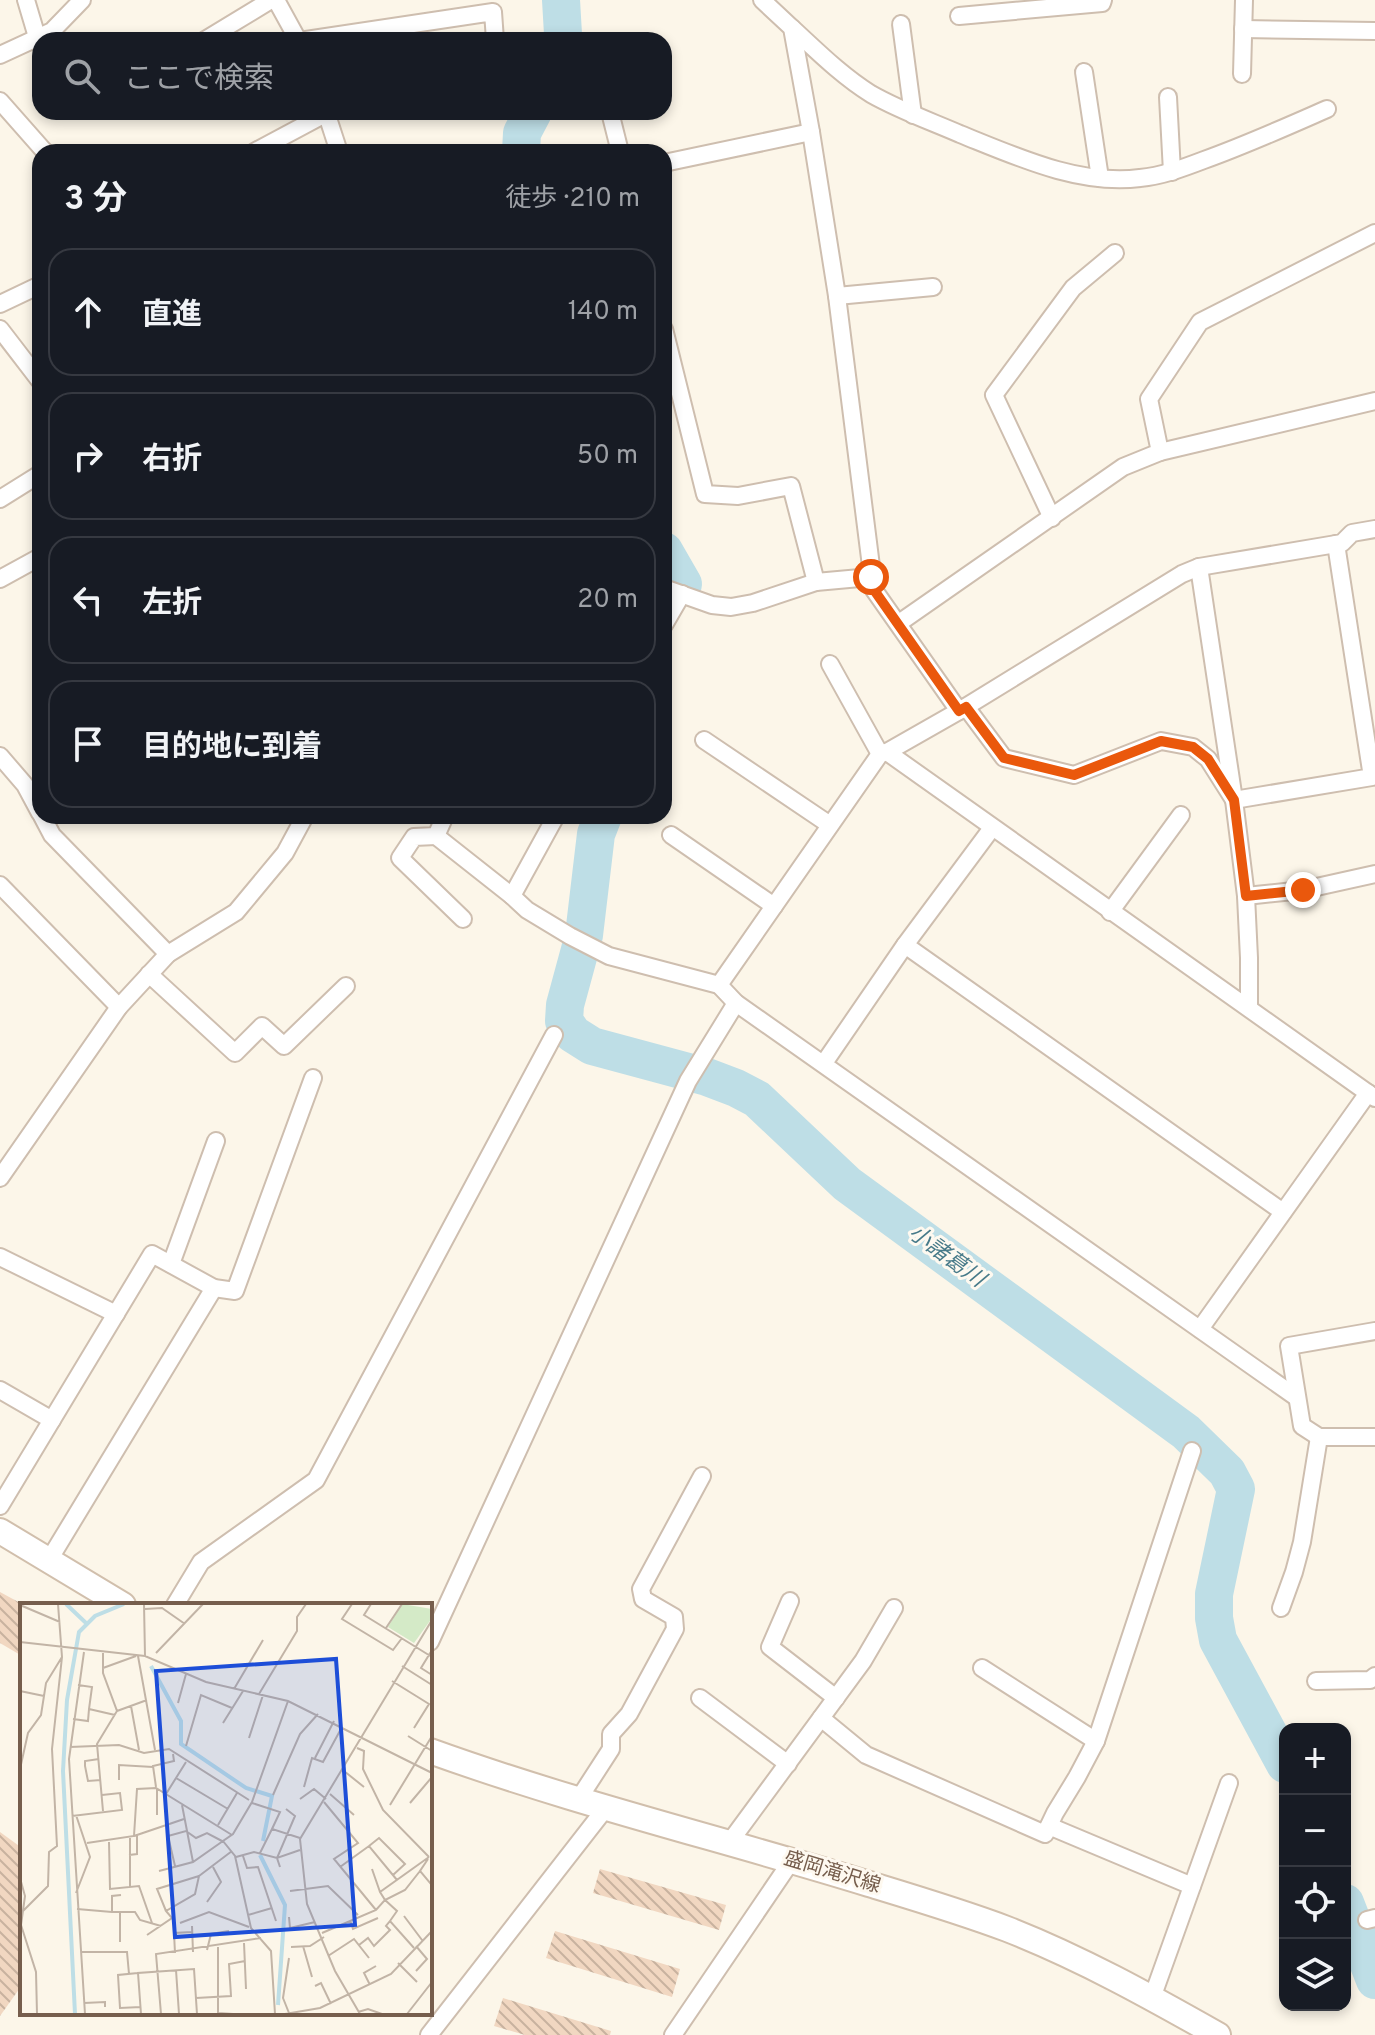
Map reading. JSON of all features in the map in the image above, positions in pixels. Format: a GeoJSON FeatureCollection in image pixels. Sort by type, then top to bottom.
{"type":"FeatureCollection","features":[{"type":"Feature","properties":{"kind":"main road"},"geometry":{"type":"LineString","coordinates":[[0,1531],[120,1603]]}},
{"type":"Feature","properties":{"kind":"main road","name":"盛岡滝沢線"},"geometry":{"type":"LineString","coordinates":[[432,1752],[605,1809],[792,1860],[1006,1929],[1075,1958],[1218,2035]]}},
{"type":"Feature","properties":{"kind":"street"},"geometry":{"type":"LineString","coordinates":[[26,0],[36,32]]}},
{"type":"Feature","properties":{"kind":"street"},"geometry":{"type":"LineString","coordinates":[[50,32],[82,0]]}},
{"type":"Feature","properties":{"kind":"street"},"geometry":{"type":"LineString","coordinates":[[219,32],[274,0],[293,32]]}},
{"type":"Feature","properties":{"kind":"street"},"geometry":{"type":"LineString","coordinates":[[762,0],[834,66],[870,93],[913,115],[1019,158],[1067,173],[1139,179],[1172,172],[1249,144],[1327,109]]}},
{"type":"Feature","properties":{"kind":"street"},"geometry":{"type":"LineString","coordinates":[[959,16],[1102,3],[1103,0]]}},
{"type":"Feature","properties":{"kind":"street"},"geometry":{"type":"LineString","coordinates":[[1242,74],[1244,0]]}},
{"type":"Feature","properties":{"kind":"street"},"geometry":{"type":"LineString","coordinates":[[359,32],[493,12],[494,32]]}},
{"type":"Feature","properties":{"kind":"street"},"geometry":{"type":"LineString","coordinates":[[901,24],[913,115]]}},
{"type":"Feature","properties":{"kind":"street"},"geometry":{"type":"LineString","coordinates":[[792,28],[837,296],[874,590],[962,709],[1004,758],[1074,775],[1161,741],[1193,747],[1208,759],[1234,800]]}},
{"type":"Feature","properties":{"kind":"street"},"geometry":{"type":"LineString","coordinates":[[1243,29],[1375,31]]}},
{"type":"Feature","properties":{"kind":"street"},"geometry":{"type":"LineString","coordinates":[[0,55],[32,39]]}},
{"type":"Feature","properties":{"kind":"street"},"geometry":{"type":"LineString","coordinates":[[1084,72],[1100,178]]}},
{"type":"Feature","properties":{"kind":"street"},"geometry":{"type":"LineString","coordinates":[[1168,97],[1172,172]]}},
{"type":"Feature","properties":{"kind":"street"},"geometry":{"type":"LineString","coordinates":[[0,101],[38,144]]}},
{"type":"Feature","properties":{"kind":"street"},"geometry":{"type":"LineString","coordinates":[[269,144],[313,120]]}},
{"type":"Feature","properties":{"kind":"street"},"geometry":{"type":"LineString","coordinates":[[328,120],[336,144]]}},
{"type":"Feature","properties":{"kind":"street"},"geometry":{"type":"LineString","coordinates":[[612,120],[618,144]]}},
{"type":"Feature","properties":{"kind":"street"},"geometry":{"type":"LineString","coordinates":[[672,161],[811,132]]}},
{"type":"Feature","properties":{"kind":"street"},"geometry":{"type":"LineString","coordinates":[[1160,452],[1149,399],[1200,322],[1375,233]]}},
{"type":"Feature","properties":{"kind":"street"},"geometry":{"type":"LineString","coordinates":[[1052,518],[994,395],[1073,288],[1115,253]]}},
{"type":"Feature","properties":{"kind":"street"},"geometry":{"type":"LineString","coordinates":[[837,296],[933,287]]}},
{"type":"Feature","properties":{"kind":"street"},"geometry":{"type":"LineString","coordinates":[[0,304],[32,289]]}},
{"type":"Feature","properties":{"kind":"street"},"geometry":{"type":"LineString","coordinates":[[0,329],[32,371]]}},
{"type":"Feature","properties":{"kind":"street"},"geometry":{"type":"LineString","coordinates":[[672,361],[705,494],[738,496],[791,486],[816,582]]}},
{"type":"Feature","properties":{"kind":"street"},"geometry":{"type":"LineString","coordinates":[[899,623],[1123,467],[1160,452],[1375,401]]}},
{"type":"Feature","properties":{"kind":"street"},"geometry":{"type":"LineString","coordinates":[[0,499],[32,479]]}},
{"type":"Feature","properties":{"kind":"street"},"geometry":{"type":"LineString","coordinates":[[719,985],[883,753],[962,709],[1182,574],[1199,567],[1342,543],[1352,533],[1375,529]]}},
{"type":"Feature","properties":{"kind":"street"},"geometry":{"type":"LineString","coordinates":[[1234,800],[1372,777],[1336,544]]}},
{"type":"Feature","properties":{"kind":"street"},"geometry":{"type":"LineString","coordinates":[[0,579],[32,561]]}},
{"type":"Feature","properties":{"kind":"street"},"geometry":{"type":"LineString","coordinates":[[1199,567],[1246,896],[1249,1008]]}},
{"type":"Feature","properties":{"kind":"street"},"geometry":{"type":"LineString","coordinates":[[672,591],[712,605],[731,607],[816,582],[871,577]]}},
{"type":"Feature","properties":{"kind":"street"},"geometry":{"type":"LineString","coordinates":[[672,611],[682,594]]}},
{"type":"Feature","properties":{"kind":"street"},"geometry":{"type":"LineString","coordinates":[[830,664],[883,753],[1371,1095],[1200,1329]]}},
{"type":"Feature","properties":{"kind":"street"},"geometry":{"type":"LineString","coordinates":[[704,740],[830,825]]}},
{"type":"Feature","properties":{"kind":"street"},"geometry":{"type":"LineString","coordinates":[[3,768],[25,785],[32,798]]}},
{"type":"Feature","properties":{"kind":"street"},"geometry":{"type":"LineString","coordinates":[[1110,912],[1181,815]]}},
{"type":"Feature","properties":{"kind":"street"},"geometry":{"type":"LineString","coordinates":[[46,824],[52,835],[168,954]]}},
{"type":"Feature","properties":{"kind":"street"},"geometry":{"type":"LineString","coordinates":[[1,1175],[119,1007],[168,954],[236,912],[285,853],[301,824]]}},
{"type":"Feature","properties":{"kind":"street"},"geometry":{"type":"LineString","coordinates":[[436,836],[441,824]]}},
{"type":"Feature","properties":{"kind":"street"},"geometry":{"type":"LineString","coordinates":[[512,896],[552,824]]}},
{"type":"Feature","properties":{"kind":"street"},"geometry":{"type":"LineString","coordinates":[[824,1063],[905,945],[992,828]]}},
{"type":"Feature","properties":{"kind":"street"},"geometry":{"type":"LineString","coordinates":[[671,835],[774,906]]}},
{"type":"Feature","properties":{"kind":"street"},"geometry":{"type":"LineString","coordinates":[[463,919],[400,858],[414,837],[436,836],[527,910],[609,956],[719,985],[736,1003],[1296,1397]]}},
{"type":"Feature","properties":{"kind":"street"},"geometry":{"type":"LineString","coordinates":[[1246,896],[1303,890],[1375,874]]}},
{"type":"Feature","properties":{"kind":"street"},"geometry":{"type":"LineString","coordinates":[[0,885],[119,1007]]}},
{"type":"Feature","properties":{"kind":"street"},"geometry":{"type":"LineString","coordinates":[[905,945],[1283,1212]]}},
{"type":"Feature","properties":{"kind":"street"},"geometry":{"type":"LineString","coordinates":[[149,974],[235,1053],[262,1026],[284,1046],[346,986]]}},
{"type":"Feature","properties":{"kind":"street"},"geometry":{"type":"LineString","coordinates":[[432,1638],[688,1081],[736,1003]]}},
{"type":"Feature","properties":{"kind":"street"},"geometry":{"type":"LineString","coordinates":[[176,1603],[201,1562],[316,1480],[554,1035]]}},
{"type":"Feature","properties":{"kind":"street"},"geometry":{"type":"LineString","coordinates":[[0,1506],[152,1254],[214,1288],[235,1291],[313,1078]]}},
{"type":"Feature","properties":{"kind":"street"},"geometry":{"type":"LineString","coordinates":[[171,1264],[216,1141]]}},
{"type":"Feature","properties":{"kind":"street"},"geometry":{"type":"LineString","coordinates":[[0,1257],[116,1314]]}},
{"type":"Feature","properties":{"kind":"street"},"geometry":{"type":"LineString","coordinates":[[49,1560],[214,1288]]}},
{"type":"Feature","properties":{"kind":"street"},"geometry":{"type":"LineString","coordinates":[[1375,1331],[1289,1346],[1302,1426],[1319,1437],[1375,1437]]}},
{"type":"Feature","properties":{"kind":"street"},"geometry":{"type":"LineString","coordinates":[[0,1390],[52,1420]]}},
{"type":"Feature","properties":{"kind":"street"},"geometry":{"type":"LineString","coordinates":[[1281,1608],[1302,1542],[1319,1437]]}},
{"type":"Feature","properties":{"kind":"street"},"geometry":{"type":"LineString","coordinates":[[821,1718],[866,1755],[1045,1834],[1096,1741],[1192,1451]]}},
{"type":"Feature","properties":{"kind":"street"},"geometry":{"type":"LineString","coordinates":[[578,1800],[611,1749],[611,1734],[629,1714],[675,1629],[674,1617],[643,1599],[641,1589],[702,1476]]}},
{"type":"Feature","properties":{"kind":"street"},"geometry":{"type":"LineString","coordinates":[[790,1601],[770,1647],[836,1698]]}},
{"type":"Feature","properties":{"kind":"street"},"geometry":{"type":"LineString","coordinates":[[729,1843],[863,1661],[894,1608]]}},
{"type":"Feature","properties":{"kind":"street"},"geometry":{"type":"LineString","coordinates":[[982,1668],[1096,1741]]}},
{"type":"Feature","properties":{"kind":"street"},"geometry":{"type":"LineString","coordinates":[[1316,1681],[1370,1680],[1375,1676]]}},
{"type":"Feature","properties":{"kind":"street"},"geometry":{"type":"LineString","coordinates":[[700,1698],[788,1764]]}},
{"type":"Feature","properties":{"kind":"street"},"geometry":{"type":"LineString","coordinates":[[1152,1998],[1229,1783]]}},
{"type":"Feature","properties":{"kind":"street"},"geometry":{"type":"LineString","coordinates":[[429,2035],[605,1809]]}},
{"type":"Feature","properties":{"kind":"street"},"geometry":{"type":"LineString","coordinates":[[1049,1826],[1192,1886]]}},
{"type":"Feature","properties":{"kind":"street"},"geometry":{"type":"LineString","coordinates":[[673,2035],[792,1860]]}},
{"type":"Feature","properties":{"kind":"building"},"geometry":{"type":"Polygon","coordinates":[[[0,1592],[20,1603],[20,1655],[0,1643],[0,1592]]]}},
{"type":"Feature","properties":{"kind":"building"},"geometry":{"type":"Polygon","coordinates":[[[0,1832],[20,1847],[20,1988],[0,2016],[0,1832]]]}},
{"type":"Feature","properties":{"kind":"building"},"geometry":{"type":"Polygon","coordinates":[[[600,1869],[726,1905],[719,1930],[593,1893],[600,1869]]]}},
{"type":"Feature","properties":{"kind":"building"},"geometry":{"type":"Polygon","coordinates":[[[555,1931],[680,1969],[672,1997],[546,1958],[555,1931]]]}},
{"type":"Feature","properties":{"kind":"building"},"geometry":{"type":"Polygon","coordinates":[[[503,1998],[611,2031],[610,2035],[525,2035],[494,2026],[503,1998]]]}},
{"type":"Feature","properties":{"kind":"waterway","name":"小諸葛川"},"geometry":{"type":"LineString","coordinates":[[561,0],[563,32]]}},
{"type":"Feature","properties":{"kind":"waterway","name":"小諸葛川"},"geometry":{"type":"LineString","coordinates":[[521,144],[522,133],[529,120]]}},
{"type":"Feature","properties":{"kind":"waterway","name":"小諸葛川"},"geometry":{"type":"LineString","coordinates":[[672,565],[683,584]]}},
{"type":"Feature","properties":{"kind":"waterway","name":"小諸葛川"},"geometry":{"type":"LineString","coordinates":[[600,824],[596,834],[584,935],[565,1005],[564,1021],[573,1034],[592,1046],[707,1077],[757,1099],[847,1184],[1186,1432],[1227,1472],[1236,1489],[1214,1594],[1218,1640],[1279,1753]]}},
{"type":"Feature","properties":{"kind":"waterway","name":"小諸葛川"},"geometry":{"type":"LineString","coordinates":[[1351,1918],[1375,1980]]}},
{"type":"Feature","properties":{"kind":"route"},"geometry":{"type":"LineString","coordinates":[[871,577],[874,590],[959,711],[966,707],[1004,758],[1074,775],[1161,741],[1193,747],[1208,759],[1234,800],[1246,896],[1303,890]]}}]}
